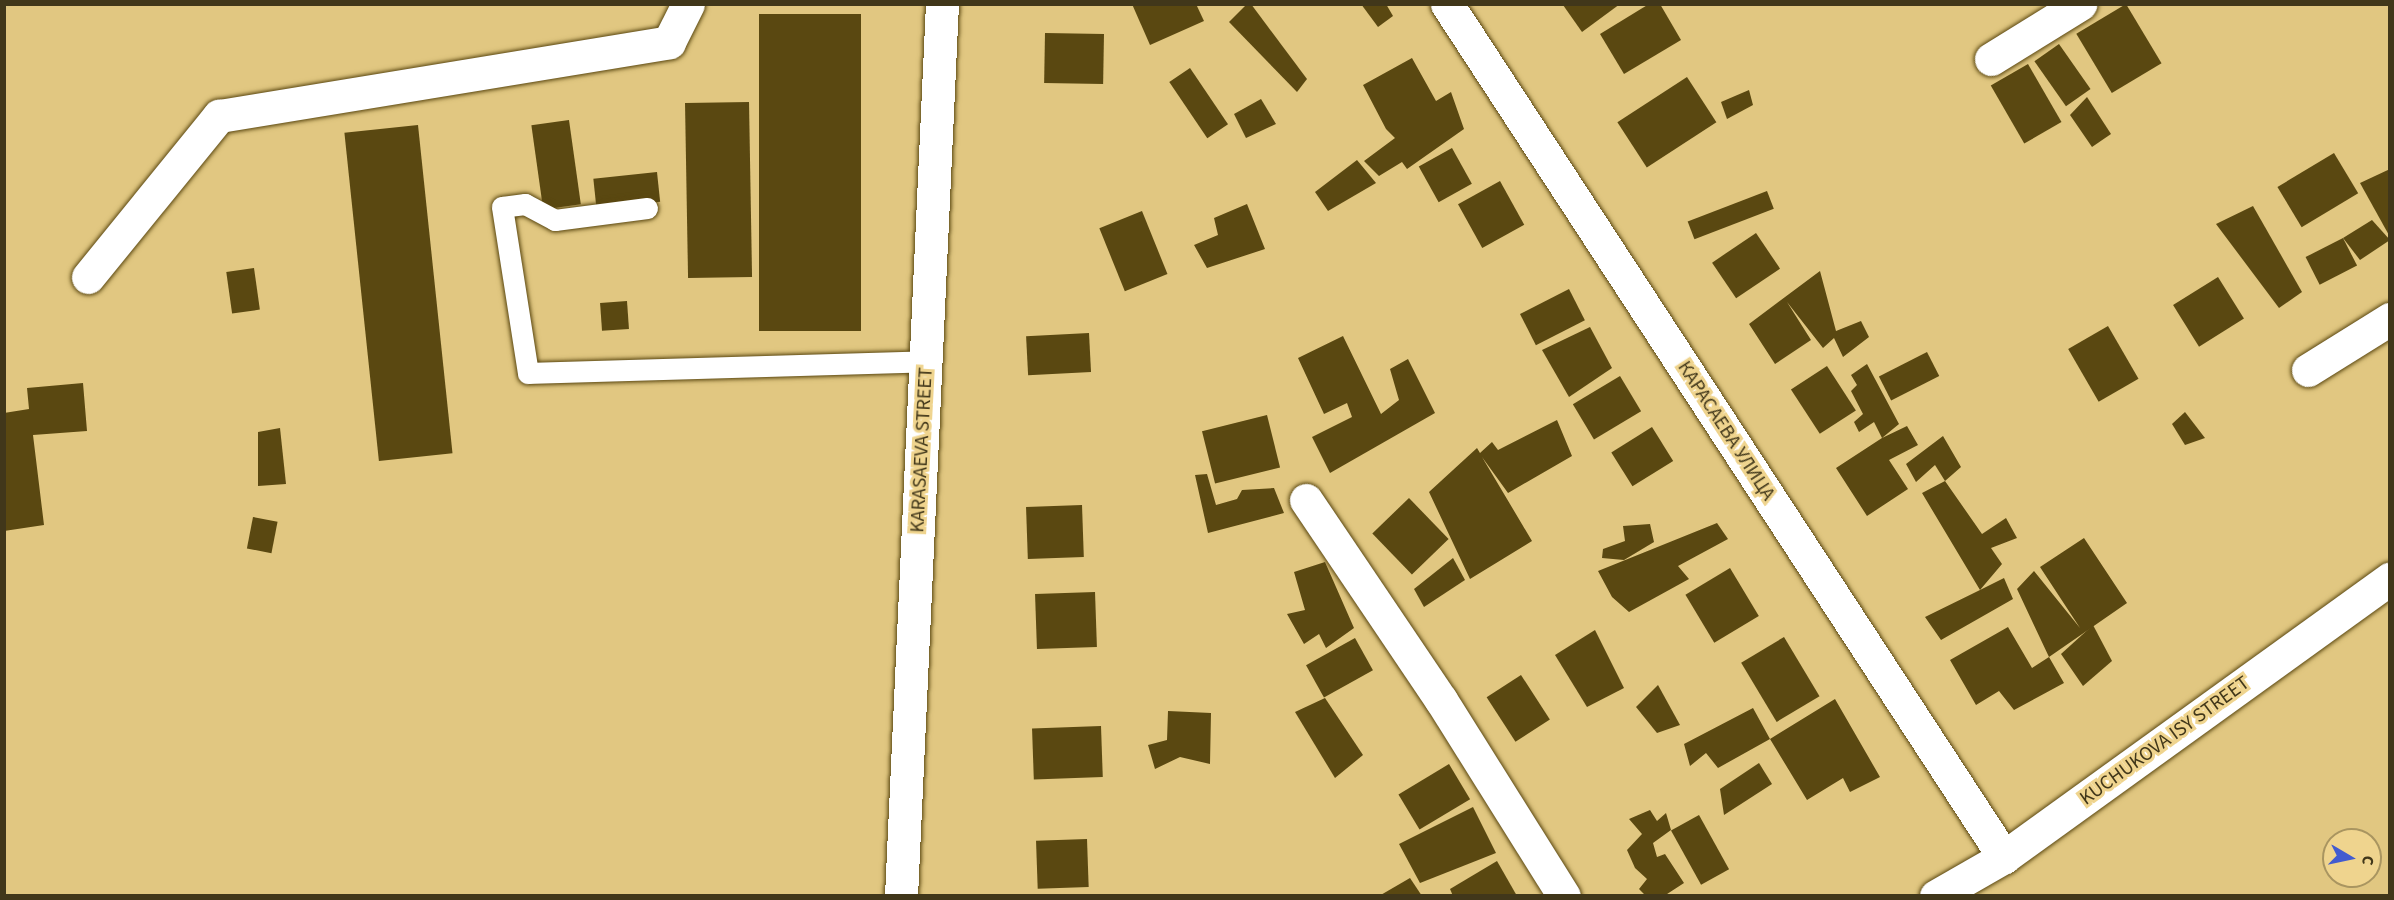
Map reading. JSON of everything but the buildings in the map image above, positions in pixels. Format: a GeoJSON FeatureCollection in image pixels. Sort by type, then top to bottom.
{"type":"FeatureCollection","features":[{"type":"Feature","properties":{"kind":"street"},"geometry":{"type":"LineString","coordinates":[[88,277],[219,116],[669,42],[688,4]]}},
{"type":"Feature","properties":{"kind":"street","name":"KARASAEVA STREET"},"geometry":{"type":"LineString","coordinates":[[901,896],[942,4]]}},
{"type":"Feature","properties":{"kind":"street","name":"КАРАСАЕВА УЛИЦА"},"geometry":{"type":"LineString","coordinates":[[1447,4],[2004,857]]}},
{"type":"Feature","properties":{"kind":"street"},"geometry":{"type":"LineString","coordinates":[[1991,59],[2080,4]]}},
{"type":"Feature","properties":{"kind":"street"},"geometry":{"type":"LineString","coordinates":[[2308,370],[2390,319]]}},
{"type":"Feature","properties":{"kind":"street"},"geometry":{"type":"LineString","coordinates":[[1306,500],[1441,700],[1564,896]]}},
{"type":"Feature","properties":{"kind":"street","name":"KUCHUKOVA ISY STREET"},"geometry":{"type":"LineString","coordinates":[[1936,896],[2004,857],[2390,579]]}},
{"type":"Feature","properties":{"kind":"lane"},"geometry":{"type":"LineString","coordinates":[[647,208],[555,220],[525,204],[502,207],[528,373],[926,360]]}}]}
